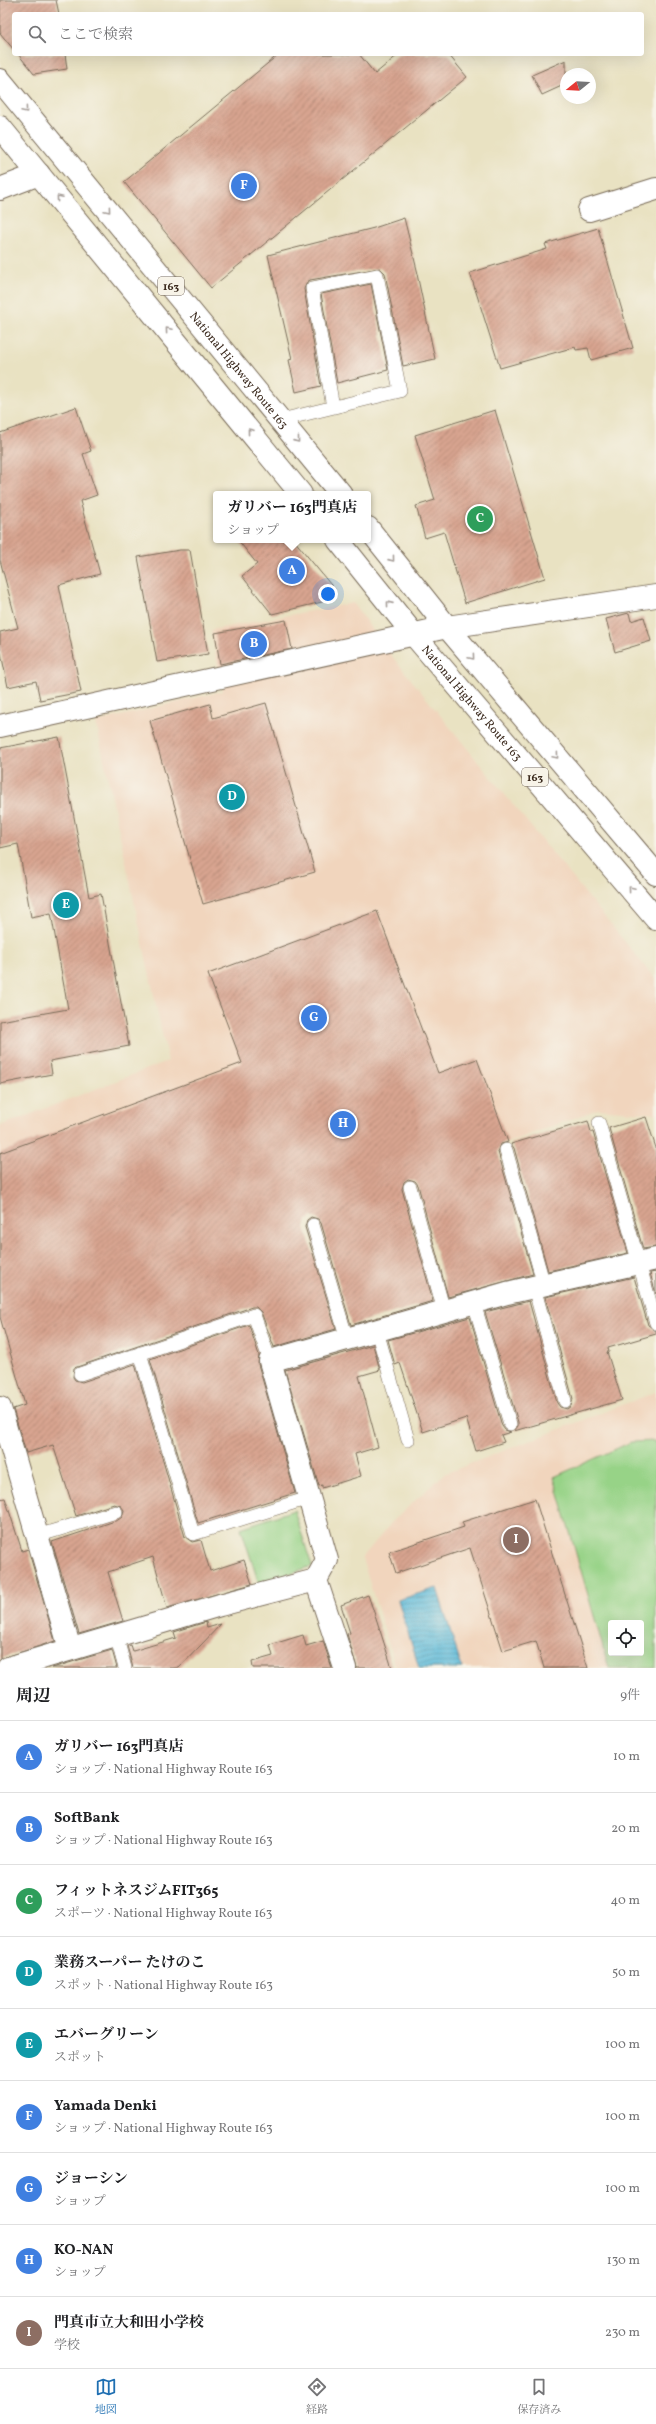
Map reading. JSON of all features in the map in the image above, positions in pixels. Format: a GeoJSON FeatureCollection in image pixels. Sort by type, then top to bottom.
{"type":"FeatureCollection","features":[{"type":"Feature","properties":{"kind":"main road","name":"National Highway Route 163"},"geometry":{"type":"LineString","coordinates":[[0,80],[339,491]]}},
{"type":"Feature","properties":{"kind":"main road","name":"163"},"geometry":{"type":"LineString","coordinates":[[0,127],[299,491]]}},
{"type":"Feature","properties":{"kind":"main road"},"geometry":{"type":"LineString","coordinates":[[0,189],[39,174]]}},
{"type":"Feature","properties":{"kind":"main road"},"geometry":{"type":"LineString","coordinates":[[589,210],[656,189]]}},
{"type":"Feature","properties":{"kind":"main road","name":"163"},"geometry":{"type":"LineString","coordinates":[[371,532],[447,627],[656,874]]}},
{"type":"Feature","properties":{"kind":"main road","name":"National Highway Route 163"},"geometry":{"type":"LineString","coordinates":[[340,543],[414,635],[656,919]]}},
{"type":"Feature","properties":{"kind":"main road"},"geometry":{"type":"LineString","coordinates":[[0,726],[447,627],[656,596]]}},
{"type":"Feature","properties":{"kind":"main road"},"geometry":{"type":"LineString","coordinates":[[345,1668],[316,1580],[326,1560],[270,1361],[474,1303],[647,1261]]}},
{"type":"Feature","properties":{"kind":"main road"},"geometry":{"type":"LineString","coordinates":[[0,1408],[70,1649]]}},
{"type":"Feature","properties":{"kind":"main road"},"geometry":{"type":"LineString","coordinates":[[12,1667],[116,1635],[316,1580]]}},
{"type":"Feature","properties":{"kind":"lane"},"geometry":{"type":"LineString","coordinates":[[281,420],[400,391],[377,275],[312,288],[333,407]]}},
{"type":"Feature","properties":{"kind":"lane"},"geometry":{"type":"LineString","coordinates":[[599,1123],[647,1261],[656,1323]]}},
{"type":"Feature","properties":{"kind":"lane"},"geometry":{"type":"LineString","coordinates":[[506,1150],[565,1401]]}},
{"type":"Feature","properties":{"kind":"lane"},"geometry":{"type":"LineString","coordinates":[[410,1187],[444,1311]]}},
{"type":"Feature","properties":{"kind":"lane"},"geometry":{"type":"LineString","coordinates":[[313,1225],[347,1339]]}},
{"type":"Feature","properties":{"kind":"lane"},"geometry":{"type":"LineString","coordinates":[[474,1303],[510,1424]]}},
{"type":"Feature","properties":{"kind":"lane"},"geometry":{"type":"LineString","coordinates":[[80,1374],[254,1315],[270,1361]]}},
{"type":"Feature","properties":{"kind":"lane"},"geometry":{"type":"LineString","coordinates":[[377,1330],[408,1440]]}},
{"type":"Feature","properties":{"kind":"lane"},"geometry":{"type":"LineString","coordinates":[[140,1353],[193,1534],[309,1498]]}},
{"type":"Feature","properties":{"kind":"lane"},"geometry":{"type":"LineString","coordinates":[[37,1536],[116,1512]]}},
{"type":"Feature","properties":{"kind":"lane"},"geometry":{"type":"LineString","coordinates":[[116,1635],[125,1668]]}},
{"type":"Feature","properties":{"kind":"shaded area"},"geometry":{"type":"Polygon","coordinates":[[[353,603],[391,655],[656,980],[656,1114],[598,1109],[0,1333],[0,1126],[168,1061],[96,722],[223,691],[211,630],[353,603]]]}},
{"type":"Feature","properties":{"kind":"shaded area"},"geometry":{"type":"Polygon","coordinates":[[[656,1392],[656,1668],[396,1668],[362,1558],[392,1522],[444,1474],[656,1392]]]}},
{"type":"Feature","properties":{"kind":"green space"},"geometry":{"type":"Polygon","coordinates":[[[656,1441],[656,1668],[609,1668],[554,1477],[631,1442],[656,1441]]]}},
{"type":"Feature","properties":{"kind":"green space"},"geometry":{"type":"Polygon","coordinates":[[[294,1510],[312,1566],[259,1584],[241,1528],[294,1510]]]}},
{"type":"Feature","properties":{"kind":"water"},"geometry":{"type":"Polygon","coordinates":[[[437,1588],[462,1668],[419,1668],[398,1600],[437,1588]]]}},
{"type":"Feature","properties":{"kind":"building"},"geometry":{"type":"Polygon","coordinates":[[[0,0],[56,0],[59,12],[12,12],[12,48],[0,33],[0,0]]]}},
{"type":"Feature","properties":{"kind":"building"},"geometry":{"type":"Polygon","coordinates":[[[20,56],[65,56],[67,69],[34,74],[20,56]]]}},
{"type":"Feature","properties":{"kind":"building"},"geometry":{"type":"Polygon","coordinates":[[[277,56],[361,56],[375,74],[397,56],[450,56],[467,77],[211,288],[124,182],[277,56]]]}},
{"type":"Feature","properties":{"kind":"building"},"geometry":{"type":"Polygon","coordinates":[[[566,60],[566,68],[560,68],[560,87],[542,95],[532,75],[566,60]]]}},
{"type":"Feature","properties":{"kind":"building"},"geometry":{"type":"Polygon","coordinates":[[[404,218],[418,274],[435,359],[403,366],[385,273],[380,268],[310,280],[307,282],[304,289],[321,386],[296,392],[289,360],[292,359],[268,255],[374,228],[404,218]]]}},
{"type":"Feature","properties":{"kind":"building"},"geometry":{"type":"Polygon","coordinates":[[[598,228],[633,348],[591,360],[588,348],[576,350],[575,347],[500,368],[470,273],[547,249],[545,244],[598,228]]]}},
{"type":"Feature","properties":{"kind":"building"},"geometry":{"type":"Polygon","coordinates":[[[371,284],[388,370],[337,383],[321,294],[371,284]]]}},
{"type":"Feature","properties":{"kind":"building"},"geometry":{"type":"Polygon","coordinates":[[[76,407],[91,451],[83,454],[97,495],[80,501],[100,574],[59,585],[81,692],[40,700],[36,681],[8,687],[0,648],[0,632],[18,628],[0,560],[0,433],[76,407]]]}},
{"type":"Feature","properties":{"kind":"building"},"geometry":{"type":"Polygon","coordinates":[[[495,410],[545,578],[465,603],[444,532],[425,538],[416,506],[435,500],[415,435],[495,410]]]}},
{"type":"Feature","properties":{"kind":"building"},"geometry":{"type":"Polygon","coordinates":[[[240,543],[296,543],[335,590],[322,602],[272,614],[242,576],[257,564],[240,543]]]}},
{"type":"Feature","properties":{"kind":"building"},"geometry":{"type":"Polygon","coordinates":[[[180,550],[190,550],[208,654],[157,662],[138,557],[180,550]]]}},
{"type":"Feature","properties":{"kind":"building"},"geometry":{"type":"Polygon","coordinates":[[[629,613],[631,621],[644,617],[651,641],[615,652],[606,619],[629,613]]]}},
{"type":"Feature","properties":{"kind":"building"},"geometry":{"type":"Polygon","coordinates":[[[286,620],[292,649],[220,664],[215,633],[286,620]]]}},
{"type":"Feature","properties":{"kind":"building"},"geometry":{"type":"Polygon","coordinates":[[[266,703],[315,872],[203,904],[150,721],[210,704],[213,718],[266,703]]]}},
{"type":"Feature","properties":{"kind":"building"},"geometry":{"type":"Polygon","coordinates":[[[59,737],[89,897],[101,894],[129,1046],[50,1061],[52,1074],[0,1084],[0,1021],[68,1009],[51,913],[31,917],[18,844],[0,848],[0,748],[59,737]]]}},
{"type":"Feature","properties":{"kind":"building"},"geometry":{"type":"Polygon","coordinates":[[[377,911],[438,1073],[477,1059],[508,1142],[501,1144],[498,1152],[533,1274],[448,1297],[418,1185],[415,1181],[408,1179],[404,1182],[402,1189],[433,1301],[351,1325],[321,1223],[318,1219],[311,1217],[307,1220],[305,1227],[336,1329],[274,1347],[261,1312],[256,1307],[252,1307],[74,1368],[73,1377],[75,1380],[82,1382],[135,1364],[185,1537],[192,1542],[201,1540],[210,1571],[244,1560],[252,1584],[167,1608],[153,1557],[108,1572],[123,1621],[79,1634],[52,1542],[118,1520],[122,1517],[124,1510],[121,1506],[114,1504],[76,1516],[53,1445],[26,1453],[13,1409],[25,1405],[0,1317],[0,1153],[242,1063],[208,974],[377,911]]]}},
{"type":"Feature","properties":{"kind":"building"},"geometry":{"type":"Polygon","coordinates":[[[646,1117],[656,1148],[656,1247],[643,1249],[609,1128],[646,1117]]]}},
{"type":"Feature","properties":{"kind":"building"},"geometry":{"type":"Polygon","coordinates":[[[588,1121],[591,1132],[593,1132],[628,1253],[548,1271],[514,1148],[511,1144],[588,1121]]]}},
{"type":"Feature","properties":{"kind":"building"},"geometry":{"type":"Polygon","coordinates":[[[656,1272],[656,1294],[650,1273],[656,1272]]]}},
{"type":"Feature","properties":{"kind":"building"},"geometry":{"type":"Polygon","coordinates":[[[634,1277],[648,1325],[656,1331],[656,1334],[608,1348],[609,1352],[607,1352],[622,1400],[514,1431],[518,1426],[518,1422],[485,1312],[529,1301],[557,1403],[560,1407],[567,1409],[571,1406],[573,1399],[545,1297],[634,1277]]]}},
{"type":"Feature","properties":{"kind":"building"},"geometry":{"type":"Polygon","coordinates":[[[470,1317],[502,1426],[505,1430],[511,1432],[501,1435],[504,1442],[476,1451],[466,1418],[423,1432],[400,1363],[395,1365],[388,1340],[470,1317]]]}},
{"type":"Feature","properties":{"kind":"building"},"geometry":{"type":"Polygon","coordinates":[[[249,1325],[259,1355],[258,1364],[295,1493],[198,1523],[150,1359],[249,1325]]]}},
{"type":"Feature","properties":{"kind":"building"},"geometry":{"type":"Polygon","coordinates":[[[373,1345],[380,1370],[359,1376],[378,1447],[355,1454],[361,1476],[322,1488],[322,1485],[319,1486],[285,1370],[373,1345]]]}},
{"type":"Feature","properties":{"kind":"building"},"geometry":{"type":"Polygon","coordinates":[[[5,1498],[22,1551],[28,1549],[55,1641],[0,1659],[0,1499],[5,1498]]]}},
{"type":"Feature","properties":{"kind":"building"},"geometry":{"type":"Polygon","coordinates":[[[535,1499],[588,1668],[544,1668],[536,1641],[503,1651],[470,1548],[396,1573],[389,1552],[464,1527],[462,1522],[535,1499]]]}},
{"type":"Feature","properties":{"kind":"building"},"geometry":{"type":"Polygon","coordinates":[[[368,1595],[392,1668],[357,1668],[347,1634],[350,1633],[341,1605],[368,1595]]]}},
{"type":"Feature","properties":{"kind":"building"},"geometry":{"type":"Polygon","coordinates":[[[206,1622],[207,1628],[221,1624],[179,1668],[133,1668],[127,1646],[131,1645],[133,1651],[176,1638],[174,1632],[206,1622]]]}},
{"type":"Feature","properties":{"kind":"building"},"geometry":{"type":"Polygon","coordinates":[[[303,1635],[306,1646],[323,1641],[332,1668],[253,1668],[252,1662],[273,1656],[270,1645],[303,1635]]]}},
{"type":"Feature","properties":{"kind":"building"},"geometry":{"type":"Polygon","coordinates":[[[112,1650],[117,1668],[52,1668],[112,1650]]]}},
{"type":"Feature","properties":{"kind":"place","name":"Yamada Denki"},"geometry":{"type":"Point","coordinates":[244,186]}},
{"type":"Feature","properties":{"kind":"place","name":"フィットネスジムFIT365"},"geometry":{"type":"Point","coordinates":[480,519]}},
{"type":"Feature","properties":{"kind":"place","name":"ガリバー 163門真店"},"geometry":{"type":"Point","coordinates":[292,571]}},
{"type":"Feature","properties":{"kind":"place","name":"SoftBank"},"geometry":{"type":"Point","coordinates":[254,644]}},
{"type":"Feature","properties":{"kind":"place","name":"業務スーパー たけのこ"},"geometry":{"type":"Point","coordinates":[232,797]}},
{"type":"Feature","properties":{"kind":"place","name":"エバーグリーン"},"geometry":{"type":"Point","coordinates":[66,905]}},
{"type":"Feature","properties":{"kind":"place","name":"ジョーシン"},"geometry":{"type":"Point","coordinates":[314,1018]}},
{"type":"Feature","properties":{"kind":"place","name":"KO-NAN"},"geometry":{"type":"Point","coordinates":[343,1124]}},
{"type":"Feature","properties":{"kind":"place","name":"門真市立大和田小学校"},"geometry":{"type":"Point","coordinates":[516,1540]}}]}
